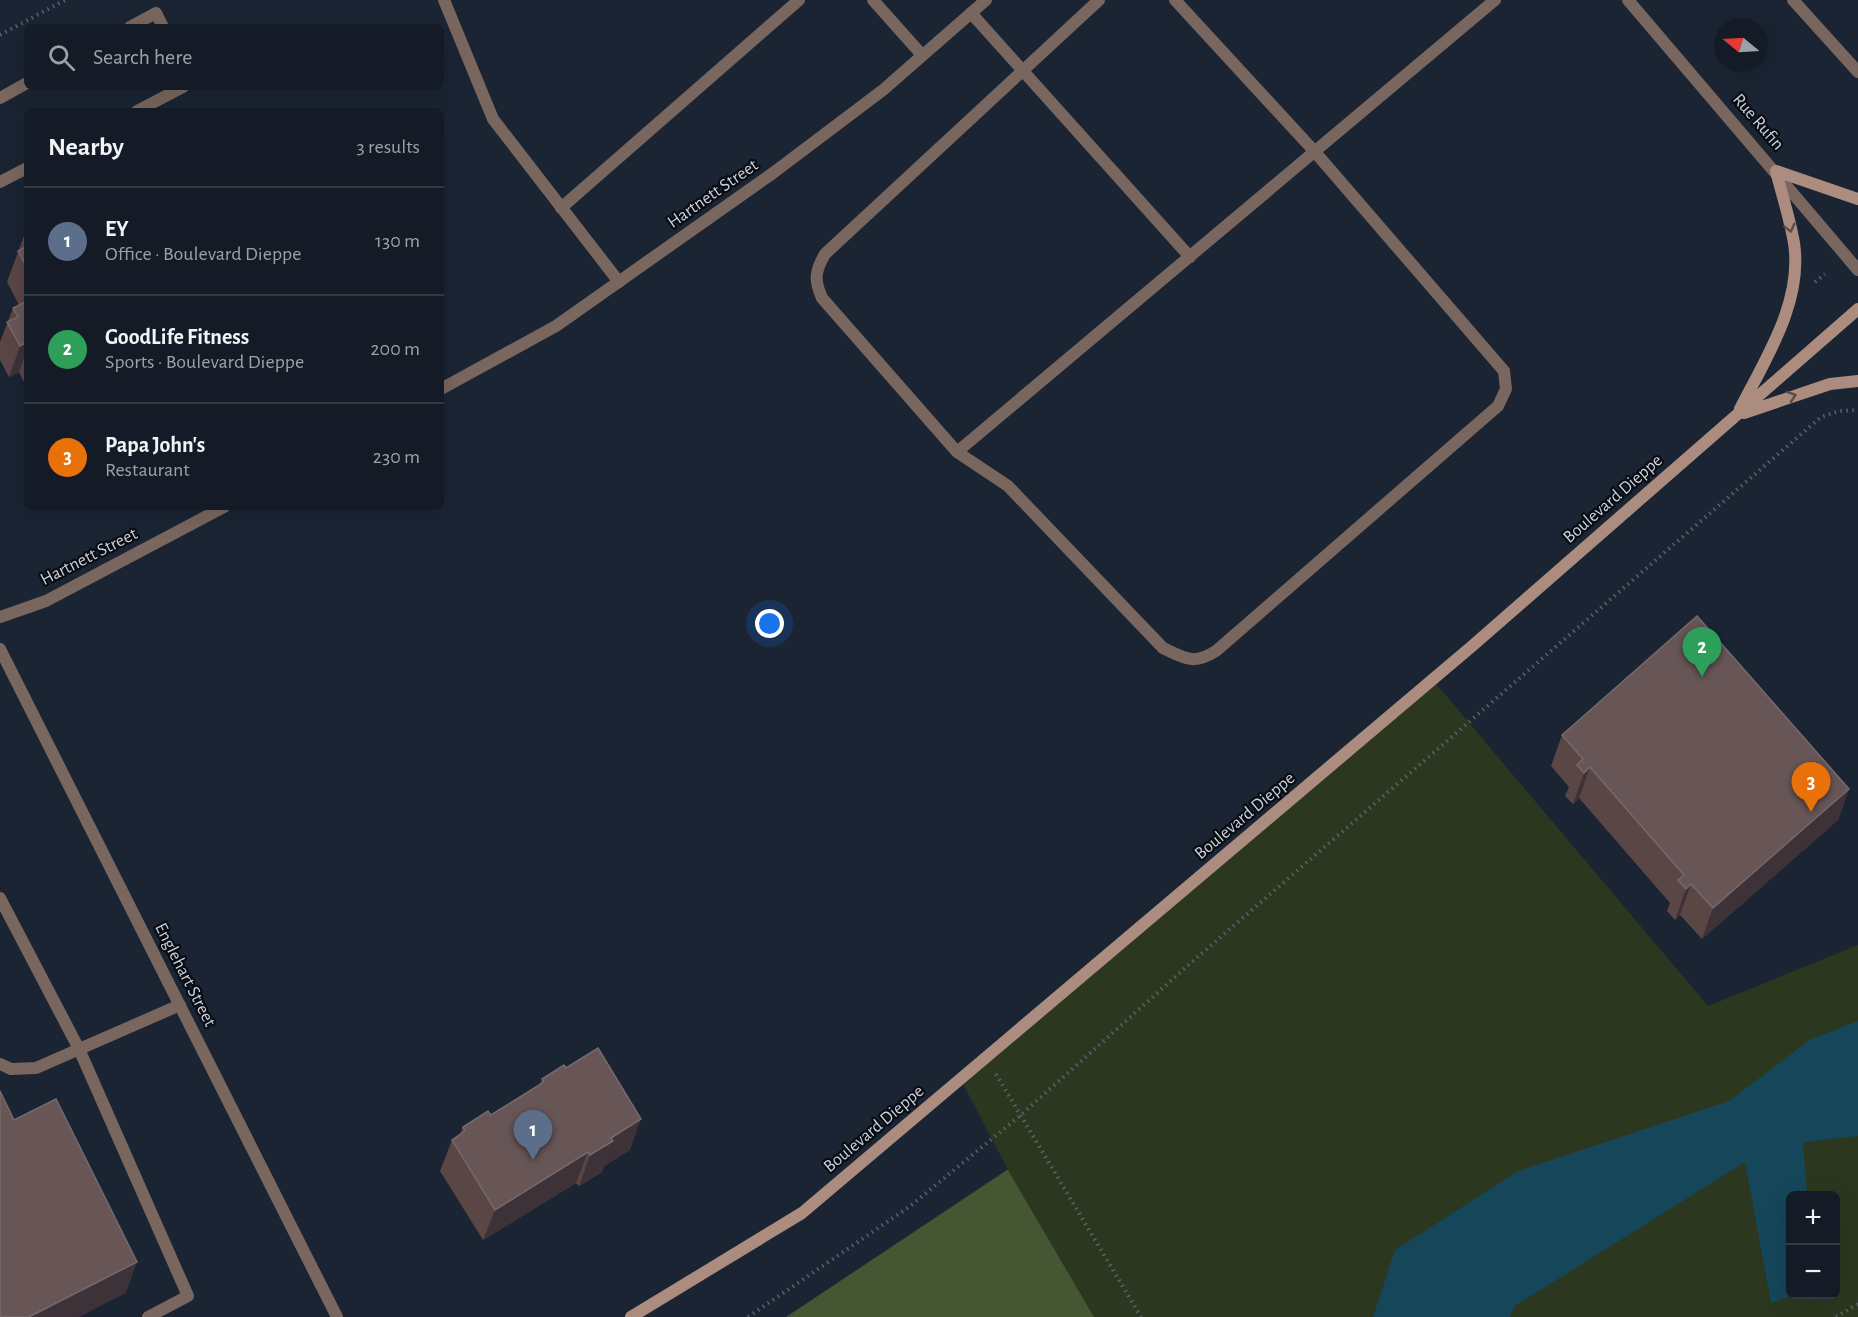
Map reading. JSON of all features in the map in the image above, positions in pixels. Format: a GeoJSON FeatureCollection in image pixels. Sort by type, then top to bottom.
{"type":"FeatureCollection","features":[{"type":"Feature","properties":{"kind":"main road"},"geometry":{"type":"LineString","coordinates":[[1776,171],[1858,199]]}},
{"type":"Feature","properties":{"kind":"main road"},"geometry":{"type":"LineString","coordinates":[[1737,415],[1782,323],[1794,280],[1794,243],[1776,171]]}},
{"type":"Feature","properties":{"kind":"main road","name":"Boulevard Dieppe"},"geometry":{"type":"LineString","coordinates":[[631,1317],[802,1213],[1464,654],[1858,309]]}},
{"type":"Feature","properties":{"kind":"main road"},"geometry":{"type":"LineString","coordinates":[[1737,415],[1830,384],[1858,381]]}},
{"type":"Feature","properties":{"kind":"street"},"geometry":{"type":"LineString","coordinates":[[444,0],[493,119],[619,282]]}},
{"type":"Feature","properties":{"kind":"street"},"geometry":{"type":"LineString","coordinates":[[561,208],[799,0]]}},
{"type":"Feature","properties":{"kind":"street"},"geometry":{"type":"LineString","coordinates":[[873,0],[922,55]]}},
{"type":"Feature","properties":{"kind":"street","name":"Hartnett Street"},"geometry":{"type":"LineString","coordinates":[[444,387],[556,326],[773,173],[883,90],[986,0]]}},
{"type":"Feature","properties":{"kind":"street"},"geometry":{"type":"LineString","coordinates":[[1099,0],[825,254],[816,268],[815,282],[822,298],[957,452],[1008,486],[1163,648],[1185,658],[1202,660],[1216,651],[1498,406],[1506,389],[1504,371],[1315,152],[1175,0]]}},
{"type":"Feature","properties":{"kind":"street"},"geometry":{"type":"LineString","coordinates":[[957,452],[1496,0]]}},
{"type":"Feature","properties":{"kind":"street","name":"Rue Rufin"},"geometry":{"type":"LineString","coordinates":[[1628,0],[1858,270]]}},
{"type":"Feature","properties":{"kind":"street"},"geometry":{"type":"LineString","coordinates":[[1793,0],[1858,72]]}},
{"type":"Feature","properties":{"kind":"street"},"geometry":{"type":"LineString","coordinates":[[136,24],[156,13],[162,24]]}},
{"type":"Feature","properties":{"kind":"street"},"geometry":{"type":"LineString","coordinates":[[971,13],[1190,257]]}},
{"type":"Feature","properties":{"kind":"street"},"geometry":{"type":"LineString","coordinates":[[0,98],[24,85]]}},
{"type":"Feature","properties":{"kind":"street"},"geometry":{"type":"LineString","coordinates":[[143,108],[177,90]]}},
{"type":"Feature","properties":{"kind":"street"},"geometry":{"type":"LineString","coordinates":[[0,182],[24,170]]}},
{"type":"Feature","properties":{"kind":"street","name":"Hartnett Street"},"geometry":{"type":"LineString","coordinates":[[0,617],[46,601],[218,510]]}},
{"type":"Feature","properties":{"kind":"street","name":"Englehart Street"},"geometry":{"type":"LineString","coordinates":[[0,649],[338,1317]]}},
{"type":"Feature","properties":{"kind":"street"},"geometry":{"type":"LineString","coordinates":[[0,898],[79,1049],[188,1296],[148,1317]]}},
{"type":"Feature","properties":{"kind":"street"},"geometry":{"type":"LineString","coordinates":[[0,1064],[11,1069],[36,1068],[180,1005]]}},
{"type":"Feature","properties":{"kind":"path"},"geometry":{"type":"LineString","coordinates":[[0,35],[65,0]]}},
{"type":"Feature","properties":{"kind":"path"},"geometry":{"type":"LineString","coordinates":[[748,1317],[909,1207],[1021,1115],[1193,961],[1821,417],[1839,411],[1858,410]]}},
{"type":"Feature","properties":{"kind":"path"},"geometry":{"type":"LineString","coordinates":[[987,1058],[1141,1317]]}},
{"type":"Feature","properties":{"kind":"path"},"geometry":{"type":"LineString","coordinates":[[1836,1317],[1858,1304]]}},
{"type":"Feature","properties":{"kind":"green space"},"geometry":{"type":"Polygon","coordinates":[[[1433,680],[1708,1006],[1858,945],[1858,1317],[1094,1317],[1008,1170],[961,1080],[1433,680]]]}},
{"type":"Feature","properties":{"kind":"green space"},"geometry":{"type":"Polygon","coordinates":[[[1007,1170],[1094,1317],[786,1317],[1007,1170]]]}},
{"type":"Feature","properties":{"kind":"water"},"geometry":{"type":"Polygon","coordinates":[[[1858,1021],[1858,1136],[1803,1142],[1807,1191],[1786,1191],[1786,1298],[1771,1303],[1745,1162],[1515,1306],[1510,1317],[1373,1317],[1395,1250],[1518,1171],[1729,1101],[1811,1039],[1858,1021]]]}},
{"type":"Feature","properties":{"kind":"building"},"geometry":{"type":"Polygon","coordinates":[[[24,248],[24,262],[18,251],[24,248]]]}},
{"type":"Feature","properties":{"kind":"building"},"geometry":{"type":"Polygon","coordinates":[[[24,302],[24,344],[20,346],[7,322],[18,317],[13,308],[24,302]]]}},
{"type":"Feature","properties":{"kind":"building"},"geometry":{"type":"Polygon","coordinates":[[[1697,616],[1849,789],[1713,908],[1691,884],[1686,889],[1678,880],[1684,875],[1590,767],[1584,773],[1577,765],[1583,759],[1562,735],[1697,616]]]}},
{"type":"Feature","properties":{"kind":"building"},"geometry":{"type":"Polygon","coordinates":[[[598,1048],[641,1119],[611,1138],[613,1141],[590,1155],[588,1152],[495,1210],[452,1140],[465,1131],[463,1127],[488,1111],[491,1115],[544,1082],[542,1079],[564,1065],[566,1068],[598,1048]]]}},
{"type":"Feature","properties":{"kind":"building"},"geometry":{"type":"Polygon","coordinates":[[[0,1091],[14,1120],[56,1099],[137,1262],[29,1317],[0,1317],[0,1091]]]}},
{"type":"Feature","properties":{"kind":"place","name":"GoodLife Fitness"},"geometry":{"type":"Point","coordinates":[1702,677]}},
{"type":"Feature","properties":{"kind":"place","name":"Papa John's"},"geometry":{"type":"Point","coordinates":[1811,812]}},
{"type":"Feature","properties":{"kind":"place","name":"EY"},"geometry":{"type":"Point","coordinates":[533,1160]}}]}
